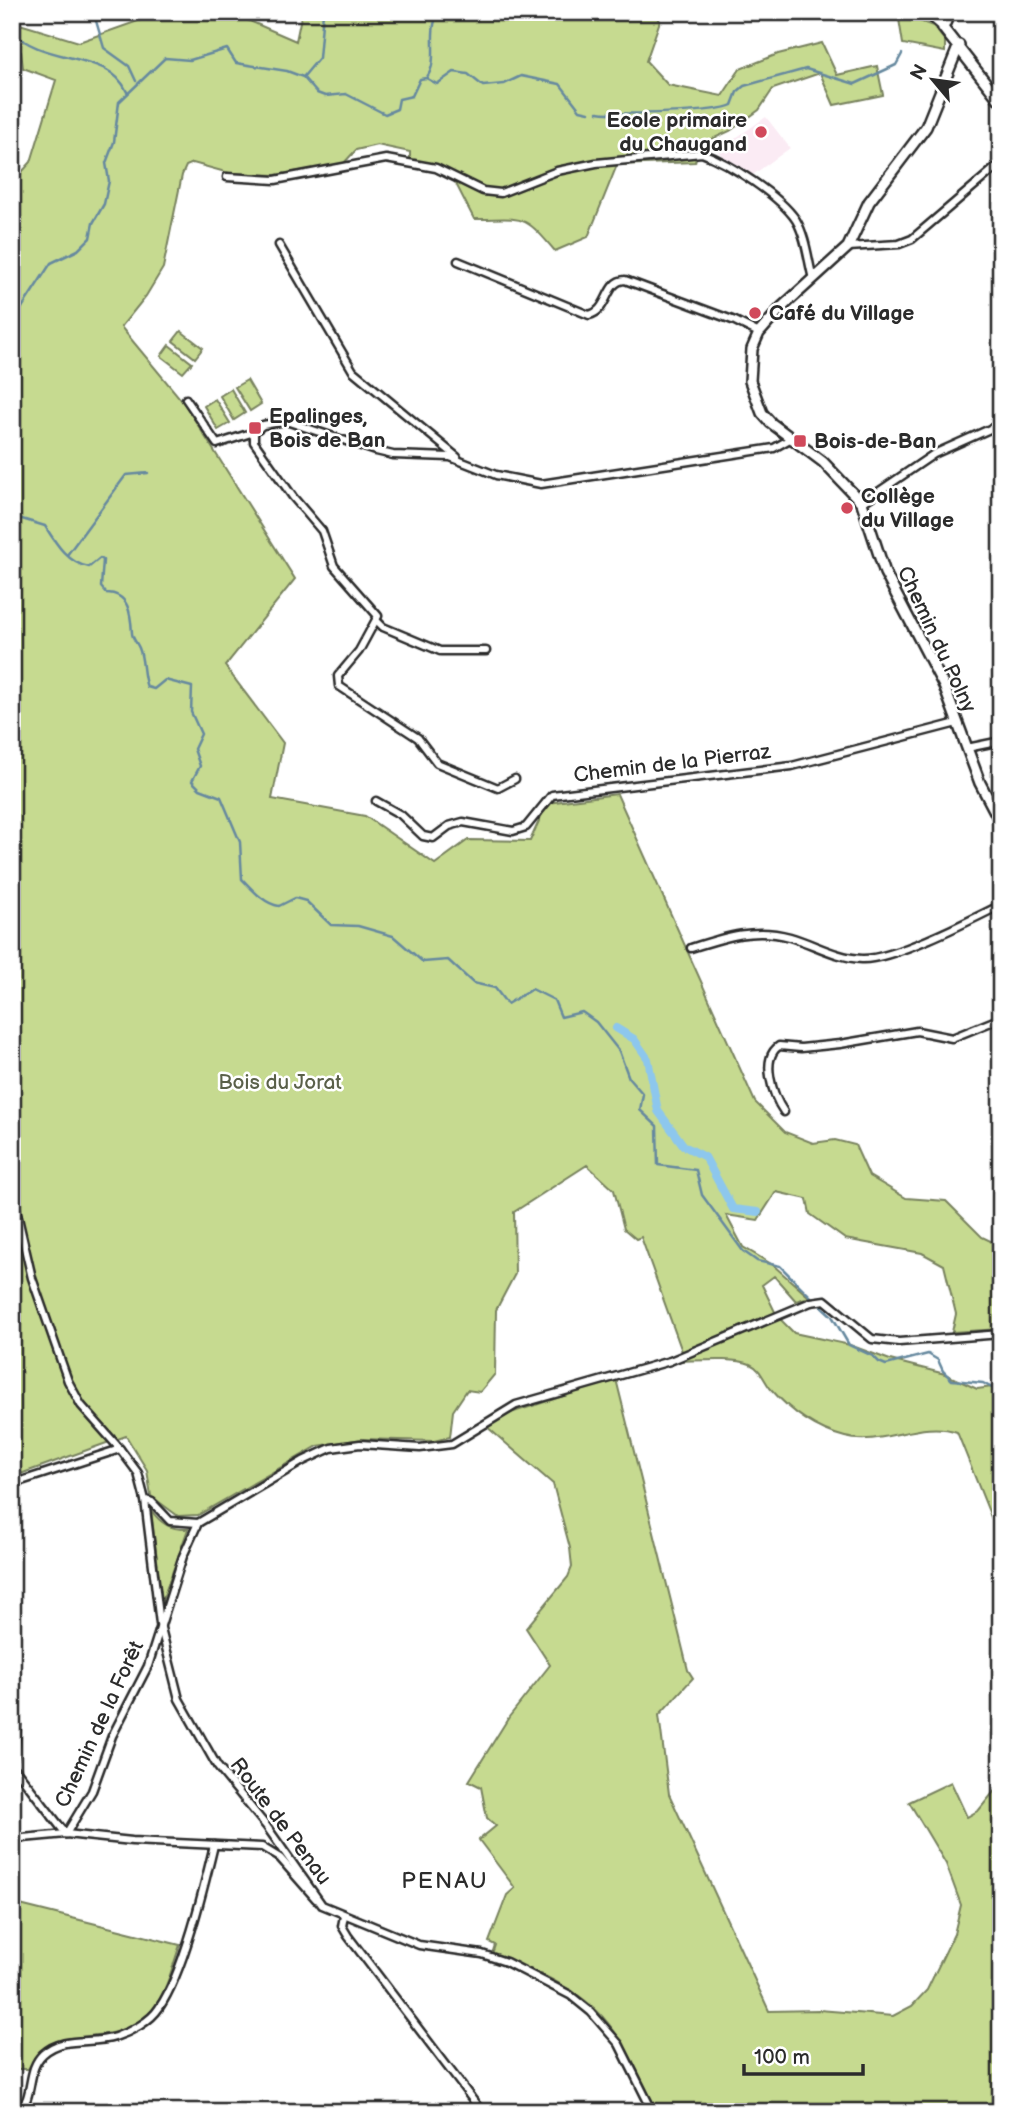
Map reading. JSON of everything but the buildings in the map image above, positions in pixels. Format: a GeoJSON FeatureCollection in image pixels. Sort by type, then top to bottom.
{"type":"FeatureCollection","features":[{"type":"Feature","properties":{"kind":"street"},"geometry":{"type":"LineString","coordinates":[[843,12],[871,12]]}},
{"type":"Feature","properties":{"kind":"street"},"geometry":{"type":"LineString","coordinates":[[918,12],[929,16],[943,28],[1001,102]]}},
{"type":"Feature","properties":{"kind":"street"},"geometry":{"type":"LineString","coordinates":[[943,28],[950,12]]}},
{"type":"Feature","properties":{"kind":"street"},"geometry":{"type":"LineString","coordinates":[[958,45],[926,127],[869,202],[848,247],[771,318],[759,333],[749,366],[753,394],[771,423],[823,462],[862,503],[934,454],[1001,424]]}},
{"type":"Feature","properties":{"kind":"street"},"geometry":{"type":"LineString","coordinates":[[227,177],[275,180],[386,159],[436,168],[483,191],[500,193],[557,171],[597,163],[702,153],[716,158],[789,212],[801,230],[813,279]]}},
{"type":"Feature","properties":{"kind":"street"},"geometry":{"type":"LineString","coordinates":[[848,247],[899,244],[912,239],[1001,163]]}},
{"type":"Feature","properties":{"kind":"street"},"geometry":{"type":"LineString","coordinates":[[279,245],[353,371],[461,461]]}},
{"type":"Feature","properties":{"kind":"street"},"geometry":{"type":"LineString","coordinates":[[458,261],[589,315],[601,309],[614,284],[625,280],[735,321],[759,333]]}},
{"type":"Feature","properties":{"kind":"street"},"geometry":{"type":"LineString","coordinates":[[186,399],[217,444],[254,432],[263,425],[286,421],[393,455],[438,456],[520,481],[558,483],[774,448],[790,439]]}},
{"type":"Feature","properties":{"kind":"street"},"geometry":{"type":"LineString","coordinates":[[254,432],[254,442],[293,498],[322,531],[330,561],[376,612],[377,621],[359,651],[338,676],[339,686],[418,738],[438,764],[498,788],[514,779]]}},
{"type":"Feature","properties":{"kind":"street","name":"Chemin du Polny"},"geometry":{"type":"LineString","coordinates":[[862,503],[885,573],[944,686],[967,748],[1001,823]]}},
{"type":"Feature","properties":{"kind":"street"},"geometry":{"type":"LineString","coordinates":[[377,621],[383,627],[440,651],[486,651]]}},
{"type":"Feature","properties":{"kind":"street","name":"Chemin de la Pierraz"},"geometry":{"type":"LineString","coordinates":[[376,802],[401,815],[424,836],[433,838],[449,826],[463,822],[513,831],[526,827],[552,795],[792,766],[957,723]]}},
{"type":"Feature","properties":{"kind":"street"},"geometry":{"type":"LineString","coordinates":[[967,748],[1001,741]]}},
{"type":"Feature","properties":{"kind":"street"},"geometry":{"type":"LineString","coordinates":[[691,948],[739,933],[769,933],[842,956],[878,958],[1001,905]]}},
{"type":"Feature","properties":{"kind":"street"},"geometry":{"type":"LineString","coordinates":[[784,1112],[775,1090],[769,1062],[772,1051],[779,1046],[801,1048],[840,1044],[917,1031],[952,1038],[1001,1018]]}},
{"type":"Feature","properties":{"kind":"street","name":"Route de Penau"},"geometry":{"type":"LineString","coordinates":[[12,1192],[29,1268],[68,1381],[81,1405],[138,1473],[145,1500],[160,1625],[172,1678],[190,1723],[217,1766],[267,1827],[322,1905],[419,1945],[506,1962],[570,1995],[603,2024],[619,2044],[653,2112]]}},
{"type":"Feature","properties":{"kind":"street"},"geometry":{"type":"LineString","coordinates":[[145,1500],[152,1502],[170,1521],[198,1523],[303,1461],[331,1448],[360,1444],[420,1448],[452,1444],[516,1405],[670,1361],[811,1302],[825,1300],[872,1339],[899,1342],[1001,1334]]}},
{"type":"Feature","properties":{"kind":"street"},"geometry":{"type":"LineString","coordinates":[[12,1484],[120,1449]]}},
{"type":"Feature","properties":{"kind":"street","name":"Chemin de la Forêt"},"geometry":{"type":"LineString","coordinates":[[17,1724],[13,1766],[66,1834],[92,1791],[112,1736],[148,1666],[189,1539],[198,1523]]}},
{"type":"Feature","properties":{"kind":"street"},"geometry":{"type":"LineString","coordinates":[[12,1839],[66,1834],[255,1846],[273,1852],[304,1890],[322,1905]]}},
{"type":"Feature","properties":{"kind":"street"},"geometry":{"type":"LineString","coordinates":[[19,2112],[29,2099],[33,2068],[44,2053],[80,2039],[104,2040],[117,2037],[148,2020],[160,2007],[184,1947],[214,1845]]}},
{"type":"Feature","properties":{"kind":"street"},"geometry":{"type":"LineString","coordinates":[[344,1916],[342,1926],[348,1936],[482,2112]]}},
{"type":"Feature","properties":{"kind":"shaded area","name":"Ecole primaire du Chaugand"},"geometry":{"type":"Polygon","coordinates":[[[766,117],[790,148],[750,177],[717,151],[766,117]]]}},
{"type":"Feature","properties":{"kind":"green space","name":"Bois du Jorat"},"geometry":{"type":"Polygon","coordinates":[[[12,12],[13,22],[79,42],[152,16],[204,12],[245,19],[296,41],[302,12],[653,12],[660,21],[646,61],[668,85],[722,96],[740,69],[778,54],[822,43],[837,75],[877,66],[883,95],[834,105],[820,73],[773,89],[759,110],[730,131],[699,145],[695,162],[617,165],[588,237],[555,251],[521,220],[474,219],[452,176],[410,164],[410,152],[377,145],[356,150],[343,164],[275,175],[229,173],[193,163],[186,166],[182,175],[163,268],[146,296],[121,327],[184,403],[295,579],[225,666],[283,743],[272,799],[365,816],[435,864],[468,840],[530,841],[547,803],[617,794],[755,1102],[785,1132],[813,1143],[835,1140],[855,1145],[869,1176],[906,1198],[946,1201],[982,1237],[1001,1246],[1001,1329],[952,1332],[956,1314],[944,1265],[922,1253],[845,1239],[810,1214],[807,1199],[776,1192],[758,1220],[726,1215],[743,1247],[773,1265],[809,1297],[796,1301],[774,1276],[762,1285],[777,1316],[794,1333],[850,1345],[890,1360],[945,1374],[977,1389],[1001,1386],[1001,1542],[957,1432],[930,1429],[873,1439],[845,1437],[813,1424],[795,1412],[778,1397],[759,1371],[750,1364],[724,1360],[675,1361],[684,1357],[641,1237],[636,1239],[624,1229],[614,1190],[587,1165],[514,1212],[515,1274],[496,1310],[495,1374],[480,1392],[467,1390],[453,1411],[450,1437],[434,1441],[362,1439],[318,1446],[198,1515],[178,1516],[151,1496],[147,1470],[126,1436],[12,1477],[12,183],[31,162],[56,80],[23,68],[21,52],[12,47],[12,12]]]}},
{"type":"Feature","properties":{"kind":"green space"},"geometry":{"type":"Polygon","coordinates":[[[898,13],[933,26],[945,41],[945,52],[903,44],[898,13]]]}},
{"type":"Feature","properties":{"kind":"green space"},"geometry":{"type":"Polygon","coordinates":[[[181,331],[203,348],[195,358],[173,341],[181,331]]]}},
{"type":"Feature","properties":{"kind":"green space"},"geometry":{"type":"Polygon","coordinates":[[[169,345],[192,363],[183,373],[161,356],[169,345]]]}},
{"type":"Feature","properties":{"kind":"green space"},"geometry":{"type":"Polygon","coordinates":[[[247,380],[261,404],[250,411],[235,387],[247,380]]]}},
{"type":"Feature","properties":{"kind":"green space"},"geometry":{"type":"Polygon","coordinates":[[[231,389],[245,413],[234,420],[220,396],[231,389]]]}},
{"type":"Feature","properties":{"kind":"green space"},"geometry":{"type":"Polygon","coordinates":[[[215,399],[230,423],[218,430],[204,406],[215,399]]]}},
{"type":"Feature","properties":{"kind":"green space"},"geometry":{"type":"Polygon","coordinates":[[[616,1379],[688,1670],[693,1678],[659,1715],[669,1794],[769,2011],[819,2010],[893,2016],[912,2006],[927,1990],[954,1934],[961,1905],[946,1864],[909,1802],[951,1782],[967,1817],[979,1810],[1001,1783],[1001,2112],[723,2112],[723,2103],[657,2112],[622,2043],[596,2010],[584,1999],[554,1981],[492,1954],[495,1945],[489,1942],[507,1895],[515,1888],[479,1840],[496,1826],[487,1818],[481,1787],[469,1781],[509,1717],[550,1665],[526,1628],[568,1577],[572,1567],[570,1548],[553,1484],[486,1426],[495,1418],[616,1379]]]}},
{"type":"Feature","properties":{"kind":"green space"},"geometry":{"type":"Polygon","coordinates":[[[151,1510],[167,1525],[188,1529],[162,1601],[151,1510]]]}},
{"type":"Feature","properties":{"kind":"green space"},"geometry":{"type":"Polygon","coordinates":[[[12,1903],[180,1945],[168,1981],[155,2007],[135,2025],[119,2031],[54,2044],[40,2053],[28,2069],[15,2069],[12,1903]]]}},
{"type":"Feature","properties":{"kind":"waterway"},"geometry":{"type":"LineString","coordinates":[[304,76],[319,58],[323,12]]}},
{"type":"Feature","properties":{"kind":"waterway"},"geometry":{"type":"LineString","coordinates":[[427,77],[433,62],[433,28],[439,12]]}},
{"type":"Feature","properties":{"kind":"waterway"},"geometry":{"type":"LineString","coordinates":[[94,14],[104,48],[129,66],[136,81]]}},
{"type":"Feature","properties":{"kind":"waterway"},"geometry":{"type":"LineString","coordinates":[[12,31],[25,42],[41,49],[106,70],[118,79],[127,92]]}},
{"type":"Feature","properties":{"kind":"waterway"},"geometry":{"type":"LineString","coordinates":[[12,323],[51,263],[78,250],[90,238],[93,223],[104,204],[109,181],[106,163],[114,142],[119,102],[165,58],[190,60],[227,49],[236,63],[287,71],[303,77],[317,93],[325,96],[346,94],[385,114],[397,109],[399,99],[412,96],[420,79],[426,78],[437,84],[454,72],[468,74],[483,86],[504,84],[521,76],[560,84],[580,110],[589,112]]}},
{"type":"Feature","properties":{"kind":"waterway"},"geometry":{"type":"LineString","coordinates":[[598,112],[667,113],[723,108],[732,105],[737,92],[744,86],[806,69],[855,84],[896,65],[902,54]]}},
{"type":"Feature","properties":{"kind":"waterway"},"geometry":{"type":"LineString","coordinates":[[67,555],[126,475],[148,473]]}},
{"type":"Feature","properties":{"kind":"waterway"},"geometry":{"type":"LineString","coordinates":[[12,516],[45,526],[68,557],[81,565],[89,567],[100,558],[103,560],[101,587],[106,593],[120,597],[127,606],[132,635],[141,653],[147,687],[154,689],[165,680],[192,687],[191,712],[201,734],[194,749],[200,766],[192,781],[200,789],[221,797],[240,842],[242,879],[254,891],[263,899],[279,906],[295,898],[306,901],[331,925],[358,926],[393,936],[423,962],[448,960],[473,983],[495,988],[507,1004],[532,989],[554,1000],[561,1017],[582,1012],[596,1022],[619,1051],[629,1078],[643,1094],[640,1110],[657,1126],[658,1165],[696,1170],[702,1195],[743,1251],[757,1261],[780,1266],[813,1299]]}},
{"type":"Feature","properties":{"kind":"waterway"},"geometry":{"type":"LineString","coordinates":[[616,1028],[634,1039],[648,1059],[658,1111],[684,1146],[705,1157],[733,1209],[758,1212]]}},
{"type":"Feature","properties":{"kind":"waterway"},"geometry":{"type":"LineString","coordinates":[[818,1303],[832,1316],[849,1345],[873,1356],[879,1362],[886,1365],[928,1354],[938,1360],[943,1371],[952,1380],[983,1383],[1001,1393]]}},
{"type":"Feature","properties":{"kind":"place","name":"Ecole primaire du Chaugand"},"geometry":{"type":"Point","coordinates":[761,132]}},
{"type":"Feature","properties":{"kind":"place","name":"Café du Village"},"geometry":{"type":"Point","coordinates":[755,313]}},
{"type":"Feature","properties":{"kind":"place","name":"Epalinges, Bois de Ban"},"geometry":{"type":"Point","coordinates":[255,428]}},
{"type":"Feature","properties":{"kind":"place","name":"Bois-de-Ban"},"geometry":{"type":"Point","coordinates":[800,441]}},
{"type":"Feature","properties":{"kind":"place","name":"Collège du Village"},"geometry":{"type":"Point","coordinates":[847,508]}},
{"type":"Feature","properties":{"kind":"district","name":"PENAU"},"geometry":{"type":"Point","coordinates":[445,1880]}}]}
